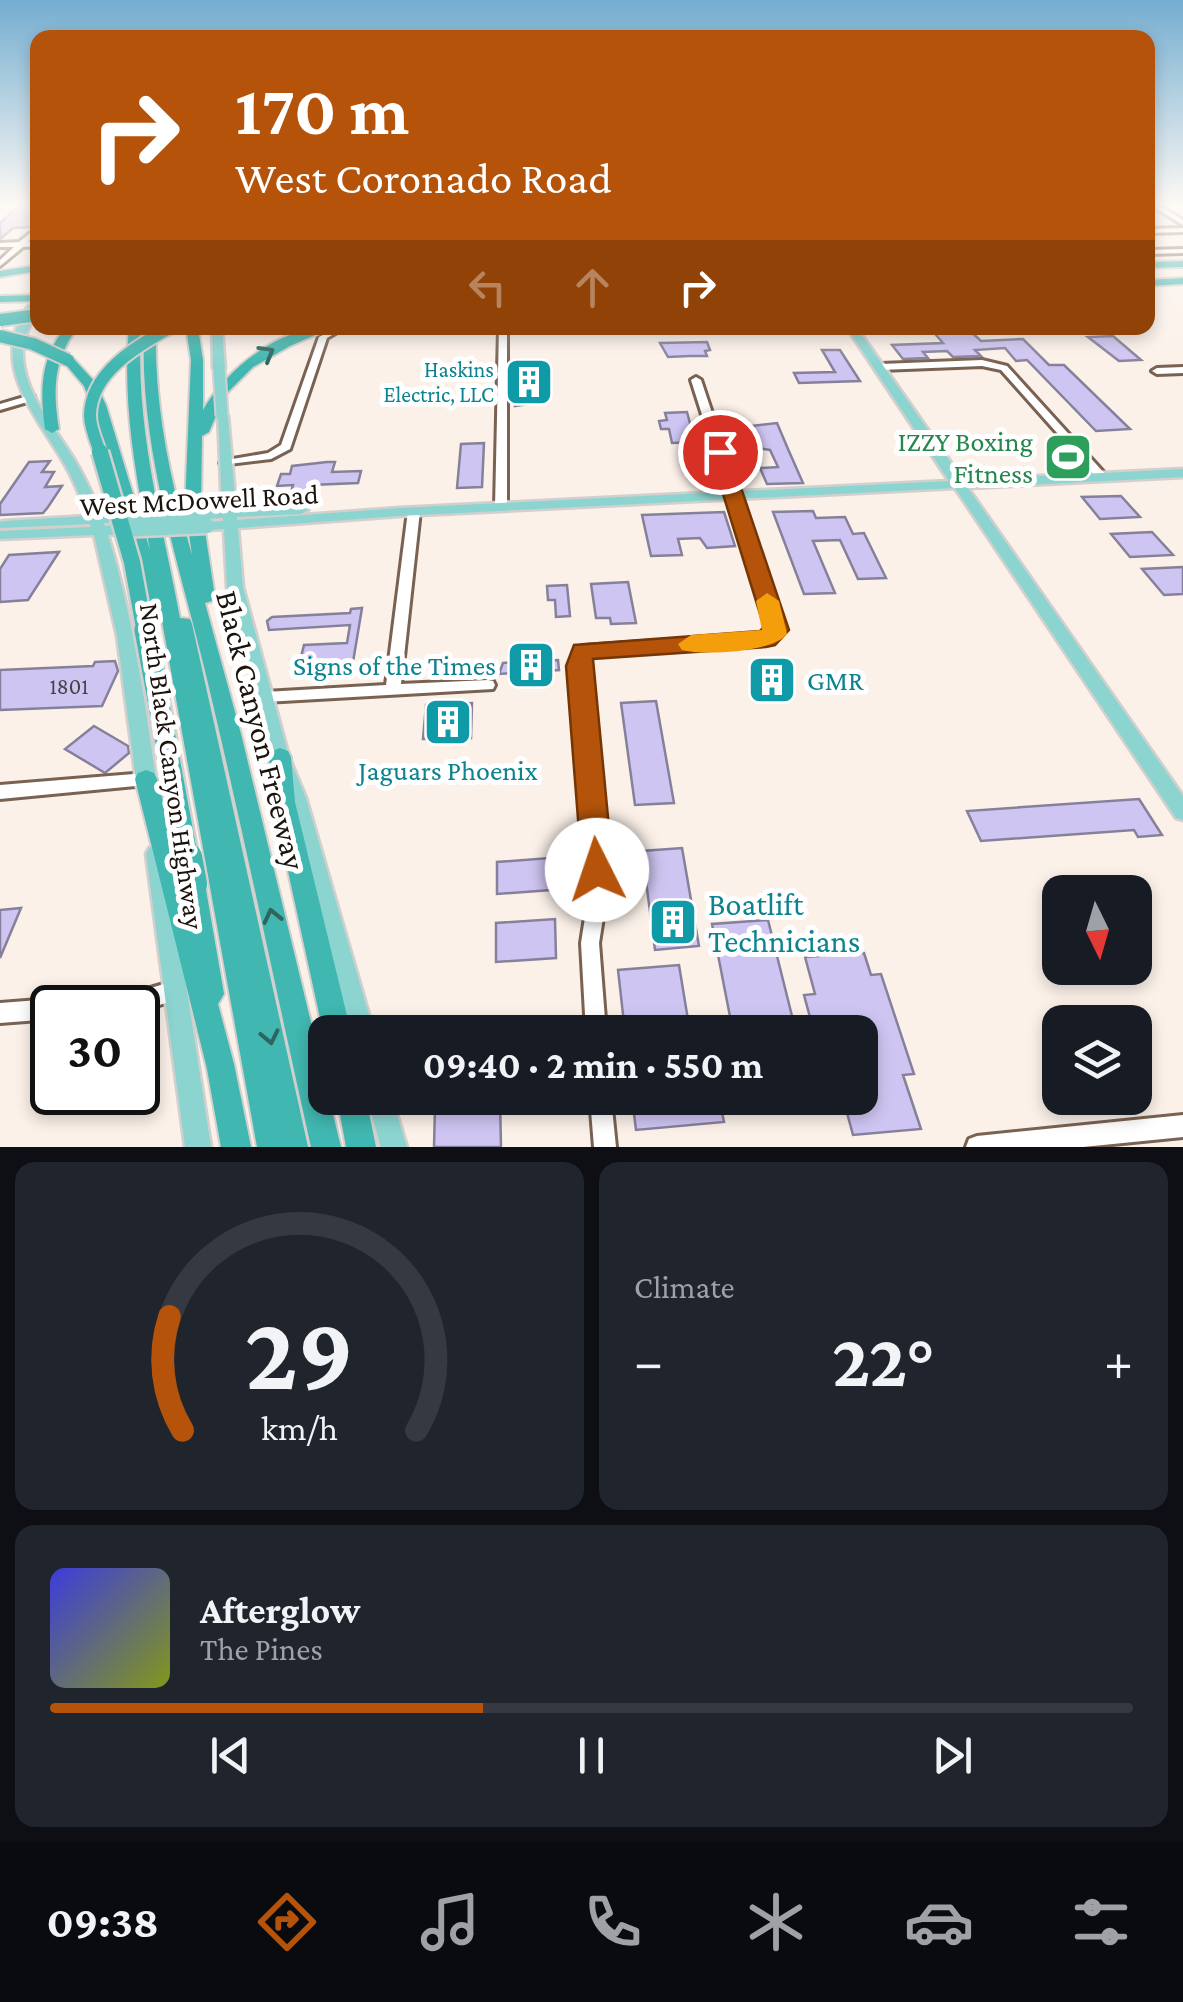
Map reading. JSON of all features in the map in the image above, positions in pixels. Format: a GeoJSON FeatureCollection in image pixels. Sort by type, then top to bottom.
{"type":"FeatureCollection","features":[{"type":"Feature","properties":{"kind":"highway"},"geometry":{"type":"LineString","coordinates":[[1155,264],[1183,263]]}},
{"type":"Feature","properties":{"kind":"highway"},"geometry":{"type":"LineString","coordinates":[[0,276],[30,270]]}},
{"type":"Feature","properties":{"kind":"highway"},"geometry":{"type":"LineString","coordinates":[[0,276],[30,277]]}},
{"type":"Feature","properties":{"kind":"highway"},"geometry":{"type":"LineString","coordinates":[[1155,281],[1183,280]]}},
{"type":"Feature","properties":{"kind":"highway"},"geometry":{"type":"LineString","coordinates":[[0,299],[30,298]]}},
{"type":"Feature","properties":{"kind":"highway"},"geometry":{"type":"LineString","coordinates":[[0,312],[30,313]]}},
{"type":"Feature","properties":{"kind":"highway"},"geometry":{"type":"LineString","coordinates":[[0,320],[30,314]]}},
{"type":"Feature","properties":{"kind":"highway"},"geometry":{"type":"LineString","coordinates":[[52,429],[46,378],[57,347],[66,335]]}},
{"type":"Feature","properties":{"kind":"highway","name":"Black Canyon Freeway"},"geometry":{"type":"LineString","coordinates":[[136,335],[133,382],[137,432],[178,668],[272,1147]]}},
{"type":"Feature","properties":{"kind":"highway","name":"Black Canyon Freeway"},"geometry":{"type":"LineString","coordinates":[[150,335],[148,380],[156,430],[326,1147]]}},
{"type":"Feature","properties":{"kind":"highway"},"geometry":{"type":"LineString","coordinates":[[157,335],[135,348],[105,377],[92,401],[90,418],[135,577],[193,884],[236,1147]]}},
{"type":"Feature","properties":{"kind":"highway"},"geometry":{"type":"LineString","coordinates":[[194,335],[197,347],[193,506],[217,677]]}},
{"type":"Feature","properties":{"kind":"highway"},"geometry":{"type":"LineString","coordinates":[[195,457],[209,409],[233,376],[271,350],[315,335]]}},
{"type":"Feature","properties":{"kind":"highway"},"geometry":{"type":"LineString","coordinates":[[0,336],[33,344],[68,360],[90,385],[178,668]]}},
{"type":"Feature","properties":{"kind":"highway"},"geometry":{"type":"LineString","coordinates":[[137,432],[143,434],[146,444],[293,1147]]}},
{"type":"Feature","properties":{"kind":"highway"},"geometry":{"type":"LineString","coordinates":[[280,757],[284,802],[333,1015]]}},
{"type":"Feature","properties":{"kind":"highway"},"geometry":{"type":"LineString","coordinates":[[146,779],[222,1073]]}},
{"type":"Feature","properties":{"kind":"highway"},"geometry":{"type":"LineString","coordinates":[[355,1115],[361,1147]]}},
{"type":"Feature","properties":{"kind":"main road","name":"North Black Canyon Highway"},"geometry":{"type":"LineString","coordinates":[[30,311],[23,323],[17,351],[20,372],[86,493],[116,593],[140,724],[198,1147]]}},
{"type":"Feature","properties":{"kind":"main road"},"geometry":{"type":"LineString","coordinates":[[217,335],[235,587],[280,757],[296,798],[357,1015]]}},
{"type":"Feature","properties":{"kind":"main road"},"geometry":{"type":"LineString","coordinates":[[860,335],[1183,812]]}},
{"type":"Feature","properties":{"kind":"main road","name":"West McDowell Road"},"geometry":{"type":"LineString","coordinates":[[230,519],[272,522],[502,507],[1181,475]]}},
{"type":"Feature","properties":{"kind":"main road"},"geometry":{"type":"LineString","coordinates":[[38,522],[74,511],[86,493]]}},
{"type":"Feature","properties":{"kind":"main road","name":"West McDowell Road"},"geometry":{"type":"LineString","coordinates":[[2,535],[370,507],[407,512]]}},
{"type":"Feature","properties":{"kind":"main road","name":"West McDowell Road"},"geometry":{"type":"LineString","coordinates":[[2,535],[38,522],[96,525]]}},
{"type":"Feature","properties":{"kind":"main road"},"geometry":{"type":"LineString","coordinates":[[231,552],[242,533],[272,522]]}},
{"type":"Feature","properties":{"kind":"main road"},"geometry":{"type":"LineString","coordinates":[[385,1115],[394,1147]]}},
{"type":"Feature","properties":{"kind":"street"},"geometry":{"type":"LineString","coordinates":[[225,464],[271,456],[286,446],[325,335]]}},
{"type":"Feature","properties":{"kind":"street"},"geometry":{"type":"LineString","coordinates":[[502,507],[503,335]]}},
{"type":"Feature","properties":{"kind":"street"},"geometry":{"type":"LineString","coordinates":[[880,366],[982,363],[1004,368],[1102,478]]}},
{"type":"Feature","properties":{"kind":"street"},"geometry":{"type":"LineString","coordinates":[[1157,371],[1183,370]]}},
{"type":"Feature","properties":{"kind":"street"},"geometry":{"type":"LineString","coordinates":[[595,1015],[590,943],[598,892],[597,847],[578,666],[583,651],[766,639],[777,630],[696,380]]}},
{"type":"Feature","properties":{"kind":"street"},"geometry":{"type":"LineString","coordinates":[[0,408],[31,398]]}},
{"type":"Feature","properties":{"kind":"street"},"geometry":{"type":"LineString","coordinates":[[394,690],[407,512]]}},
{"type":"Feature","properties":{"kind":"street"},"geometry":{"type":"LineString","coordinates":[[266,698],[488,685]]}},
{"type":"Feature","properties":{"kind":"street"},"geometry":{"type":"LineString","coordinates":[[0,792],[146,779]]}},
{"type":"Feature","properties":{"kind":"street"},"geometry":{"type":"LineString","coordinates":[[160,996],[174,991]]}},
{"type":"Feature","properties":{"kind":"street"},"geometry":{"type":"LineString","coordinates":[[0,1012],[30,1010]]}},
{"type":"Feature","properties":{"kind":"street"},"geometry":{"type":"LineString","coordinates":[[602,1115],[605,1147]]}},
{"type":"Feature","properties":{"kind":"street"},"geometry":{"type":"LineString","coordinates":[[977,1147],[1183,1126]]}},
{"type":"Feature","properties":{"kind":"building"},"geometry":{"type":"Polygon","coordinates":[[[936,335],[975,335],[981,341],[1023,339],[1049,365],[1064,365],[1130,429],[1096,431],[1027,360],[1016,361],[1005,348],[975,350],[981,356],[953,357],[947,351],[923,352],[928,358],[903,359],[892,345],[943,343],[936,335]]]}},
{"type":"Feature","properties":{"kind":"building"},"geometry":{"type":"Polygon","coordinates":[[[1113,336],[1141,360],[1119,361],[1088,337],[1113,336]]]}},
{"type":"Feature","properties":{"kind":"building"},"geometry":{"type":"Polygon","coordinates":[[[707,342],[707,356],[668,357],[660,343],[707,342]]]}},
{"type":"Feature","properties":{"kind":"building"},"geometry":{"type":"Polygon","coordinates":[[[822,350],[840,350],[860,381],[799,383],[794,373],[835,372],[822,350]]]}},
{"type":"Feature","properties":{"kind":"building","name":"Haskins Electric, LLC"},"geometry":{"type":"Polygon","coordinates":[[[538,373],[539,391],[547,391],[548,401],[515,406],[515,396],[521,396],[520,374],[538,373]]]}},
{"type":"Feature","properties":{"kind":"building"},"geometry":{"type":"Polygon","coordinates":[[[687,412],[695,442],[672,443],[669,429],[661,429],[659,421],[667,420],[665,413],[687,412]]]}},
{"type":"Feature","properties":{"kind":"building"},"geometry":{"type":"Polygon","coordinates":[[[777,423],[803,483],[767,484],[760,468],[778,467],[770,450],[751,447],[743,427],[777,423]]]}},
{"type":"Feature","properties":{"kind":"building"},"geometry":{"type":"Polygon","coordinates":[[[484,443],[482,487],[457,488],[461,444],[484,443]]]}},
{"type":"Feature","properties":{"kind":"building"},"geometry":{"type":"Polygon","coordinates":[[[50,461],[42,472],[54,472],[45,487],[62,486],[43,513],[0,515],[0,504],[29,462],[50,461]]]}},
{"type":"Feature","properties":{"kind":"building"},"geometry":{"type":"Polygon","coordinates":[[[335,462],[332,472],[361,471],[358,483],[311,485],[309,493],[291,493],[293,485],[277,486],[281,474],[290,474],[292,466],[335,462]]]}},
{"type":"Feature","properties":{"kind":"building"},"geometry":{"type":"Polygon","coordinates":[[[1121,496],[1140,517],[1100,519],[1082,497],[1121,496]]]}},
{"type":"Feature","properties":{"kind":"building"},"geometry":{"type":"Polygon","coordinates":[[[813,511],[816,518],[845,517],[853,534],[864,533],[886,578],[858,579],[840,540],[813,541],[835,593],[804,594],[773,512],[813,511]]]}},
{"type":"Feature","properties":{"kind":"building"},"geometry":{"type":"Polygon","coordinates":[[[724,512],[735,546],[707,548],[700,538],[678,539],[682,555],[651,556],[642,515],[724,512]]]}},
{"type":"Feature","properties":{"kind":"building"},"geometry":{"type":"Polygon","coordinates":[[[1152,532],[1173,555],[1130,557],[1111,534],[1152,532]]]}},
{"type":"Feature","properties":{"kind":"building"},"geometry":{"type":"Polygon","coordinates":[[[59,552],[28,600],[0,602],[0,569],[9,555],[59,552]]]}},
{"type":"Feature","properties":{"kind":"building"},"geometry":{"type":"Polygon","coordinates":[[[1183,567],[1183,594],[1164,595],[1142,569],[1183,567]]]}},
{"type":"Feature","properties":{"kind":"building"},"geometry":{"type":"Polygon","coordinates":[[[628,582],[636,623],[611,624],[610,618],[596,618],[591,584],[628,582]]]}},
{"type":"Feature","properties":{"kind":"building"},"geometry":{"type":"Polygon","coordinates":[[[567,585],[570,616],[556,617],[555,600],[548,600],[547,586],[567,585]]]}},
{"type":"Feature","properties":{"kind":"building"},"geometry":{"type":"Polygon","coordinates":[[[362,608],[353,662],[299,665],[304,645],[347,643],[350,625],[269,630],[267,621],[272,617],[350,613],[351,609],[362,608]]]}},
{"type":"Feature","properties":{"kind":"building","name":"Signs of the Times"},"geometry":{"type":"Polygon","coordinates":[[[558,660],[559,670],[499,674],[503,663],[558,660]]]}},
{"type":"Feature","properties":{"kind":"building","name":"GMR"},"geometry":{"type":"Polygon","coordinates":[[[786,660],[793,689],[761,691],[760,686],[755,686],[752,675],[780,673],[776,661],[786,660]]]}},
{"type":"Feature","properties":{"kind":"building"},"geometry":{"type":"Polygon","coordinates":[[[115,661],[118,671],[102,706],[0,710],[0,670],[93,666],[95,662],[115,661]]]}},
{"type":"Feature","properties":{"kind":"building"},"geometry":{"type":"Polygon","coordinates":[[[656,701],[674,803],[635,805],[621,703],[656,701]]]}},
{"type":"Feature","properties":{"kind":"building","name":"Jaguars Phoenix"},"geometry":{"type":"Polygon","coordinates":[[[472,703],[471,738],[423,739],[426,705],[472,703]]]}},
{"type":"Feature","properties":{"kind":"building"},"geometry":{"type":"Polygon","coordinates":[[[94,726],[128,746],[129,753],[105,773],[65,749],[94,726]]]}},
{"type":"Feature","properties":{"kind":"building"},"geometry":{"type":"Polygon","coordinates":[[[1139,799],[1162,835],[1138,837],[1134,830],[981,841],[967,811],[1139,799]]]}},
{"type":"Feature","properties":{"kind":"building"},"geometry":{"type":"Polygon","coordinates":[[[682,848],[699,946],[655,950],[642,851],[682,848]]]}},
{"type":"Feature","properties":{"kind":"building"},"geometry":{"type":"Polygon","coordinates":[[[562,857],[564,889],[497,894],[497,862],[562,857]]]}},
{"type":"Feature","properties":{"kind":"building"},"geometry":{"type":"Polygon","coordinates":[[[21,908],[0,958],[0,910],[21,908]]]}},
{"type":"Feature","properties":{"kind":"building"},"geometry":{"type":"Polygon","coordinates":[[[555,919],[556,958],[496,962],[496,923],[555,919]]]}},
{"type":"Feature","properties":{"kind":"building"},"geometry":{"type":"Polygon","coordinates":[[[768,920],[792,1015],[730,1015],[712,924],[768,920]]]}},
{"type":"Feature","properties":{"kind":"building"},"geometry":{"type":"Polygon","coordinates":[[[864,953],[871,975],[881,974],[914,1074],[903,1075],[921,1129],[853,1135],[848,1115],[878,1115],[878,1015],[809,1015],[804,995],[815,994],[805,957],[864,953]]]}},
{"type":"Feature","properties":{"kind":"building"},"geometry":{"type":"Polygon","coordinates":[[[679,965],[687,1015],[623,1015],[618,970],[679,965]]]}},
{"type":"Feature","properties":{"kind":"building"},"geometry":{"type":"Polygon","coordinates":[[[435,1115],[500,1115],[501,1147],[434,1147],[435,1115]]]}},
{"type":"Feature","properties":{"kind":"building"},"geometry":{"type":"Polygon","coordinates":[[[634,1115],[723,1115],[724,1122],[636,1130],[634,1115]]]}},
{"type":"Feature","properties":{"kind":"slow traffic"},"geometry":{"type":"LineString","coordinates":[[691,644],[766,639],[775,634],[767,601]]}},
{"type":"Feature","properties":{"kind":"place","name":"Haskins Electric, LLC"},"geometry":{"type":"Point","coordinates":[529,382]}},
{"type":"Feature","properties":{"kind":"place","name":"IZZY Boxing Fitness"},"geometry":{"type":"Point","coordinates":[1068,457]}},
{"type":"Feature","properties":{"kind":"place","name":"Signs of the Times"},"geometry":{"type":"Point","coordinates":[531,665]}},
{"type":"Feature","properties":{"kind":"place","name":"GMR"},"geometry":{"type":"Point","coordinates":[772,680]}},
{"type":"Feature","properties":{"kind":"place","name":"Jaguars Phoenix"},"geometry":{"type":"Point","coordinates":[448,722]}},
{"type":"Feature","properties":{"kind":"place","name":"Boatlift Technicians"},"geometry":{"type":"Point","coordinates":[673,922]}},
{"type":"Feature","properties":{"kind":"route"},"geometry":{"type":"LineString","coordinates":[[597,870],[578,666],[583,651],[766,639],[777,630],[720,452]]}}]}
